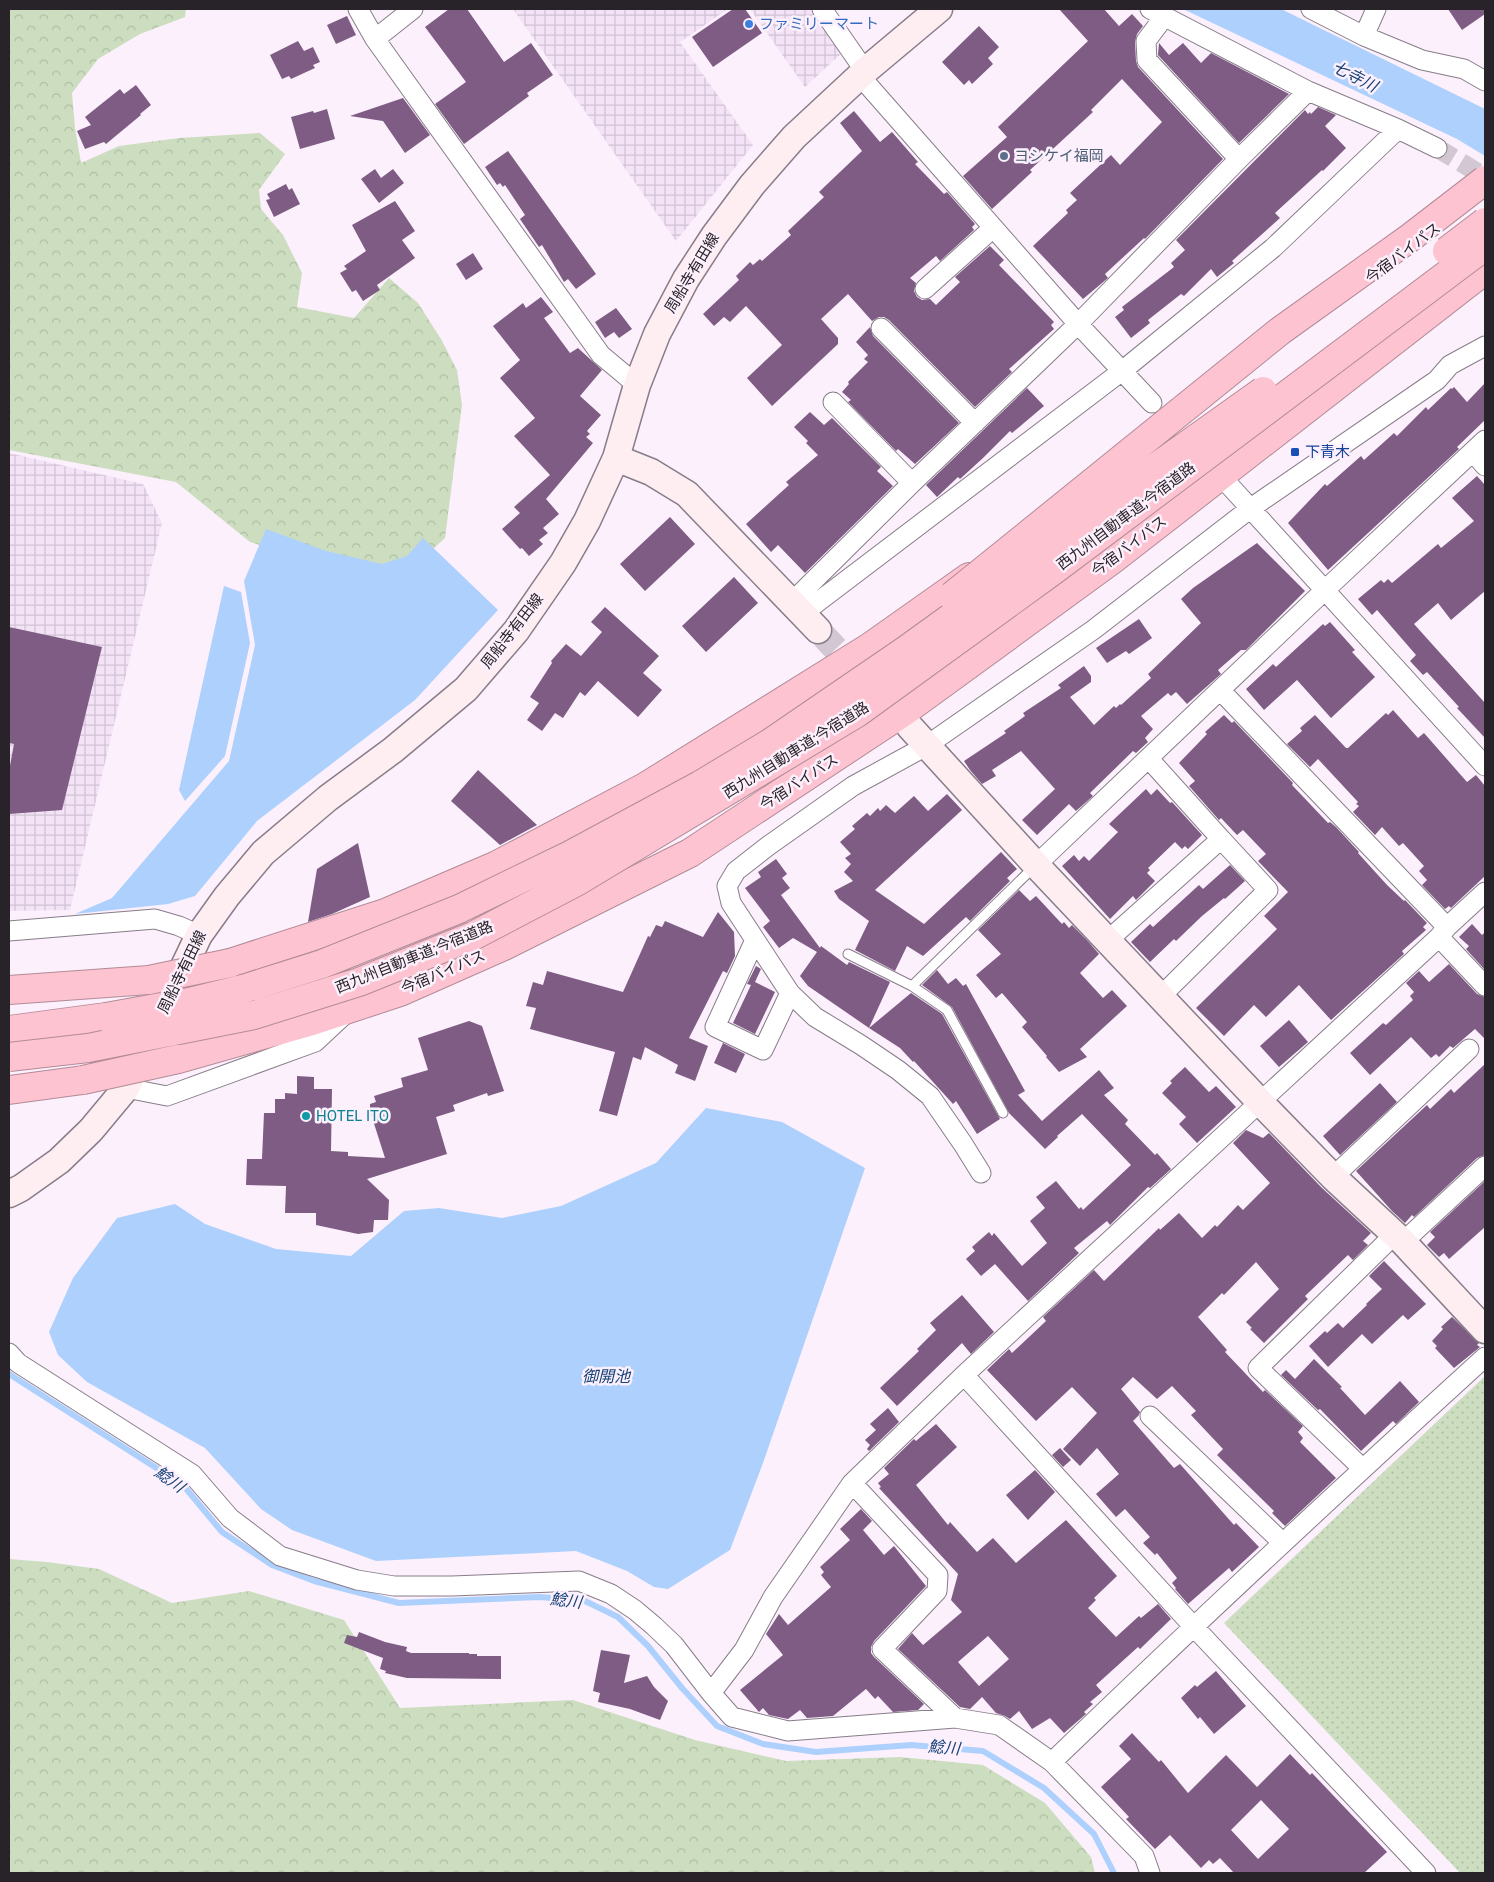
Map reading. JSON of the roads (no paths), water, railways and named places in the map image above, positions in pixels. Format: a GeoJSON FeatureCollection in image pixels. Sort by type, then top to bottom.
{"type":"FeatureCollection","features":[{"type":"Feature","properties":{"kind":"highway"},"geometry":{"type":"LineString","coordinates":[[770,743],[1280,331],[1411,237],[1485,180]]}},
{"type":"Feature","properties":{"kind":"highway","name":"今宿バイパス"},"geometry":{"type":"LineString","coordinates":[[9,990],[149,980],[230,963],[384,913],[497,865],[646,788],[870,647],[1111,476],[1485,190]]}},
{"type":"Feature","properties":{"kind":"highway","name":"西九州自動車道;今宿道路"},"geometry":{"type":"LineString","coordinates":[[9,1030],[106,1017],[189,1002],[246,988],[322,964],[459,909],[570,855],[700,785],[770,743],[921,640],[1089,515],[1303,362],[1485,222]]}},
{"type":"Feature","properties":{"kind":"highway","name":"西九州自動車道;今宿道路"},"geometry":{"type":"LineString","coordinates":[[9,1057],[88,1048],[254,1015],[360,982],[474,936],[578,881],[857,713],[1054,570],[1485,246]]}},
{"type":"Feature","properties":{"kind":"highway","name":"今宿バイパス"},"geometry":{"type":"LineString","coordinates":[[9,1090],[83,1080],[178,1059],[400,992],[504,946],[690,853],[905,712],[1096,572],[1485,270]]}},
{"type":"Feature","properties":{"kind":"main road","name":"周船寺有田線"},"geometry":{"type":"LineString","coordinates":[[9,1194],[21,1188],[59,1161],[91,1130],[126,1088],[199,934],[227,896],[263,853],[328,798],[393,750],[466,689],[516,631],[563,563],[587,521],[616,458],[637,385],[656,334],[686,278],[714,236],[752,185],[794,137],[862,74],[939,9]]}},
{"type":"Feature","properties":{"kind":"main road"},"geometry":{"type":"LineString","coordinates":[[616,458],[651,472],[687,494],[804,616]]}},
{"type":"Feature","properties":{"kind":"main road"},"geometry":{"type":"LineString","coordinates":[[918,737],[1107,941],[1260,1102],[1333,1177],[1398,1239],[1485,1330]]}},
{"type":"Feature","properties":{"kind":"street"},"geometry":{"type":"LineString","coordinates":[[358,9],[375,39],[601,355],[637,385]]}},
{"type":"Feature","properties":{"kind":"street"},"geometry":{"type":"LineString","coordinates":[[375,39],[413,9]]}},
{"type":"Feature","properties":{"kind":"street"},"geometry":{"type":"LineString","coordinates":[[822,9],[862,74],[993,228],[1078,324],[1152,403]]}},
{"type":"Feature","properties":{"kind":"street"},"geometry":{"type":"LineString","coordinates":[[1311,9],[1364,36],[1422,60],[1464,69],[1485,80]]}},
{"type":"Feature","properties":{"kind":"street"},"geometry":{"type":"LineString","coordinates":[[1364,36],[1376,9]]}},
{"type":"Feature","properties":{"kind":"street"},"geometry":{"type":"LineString","coordinates":[[1238,159],[1147,60],[1146,41],[1157,13],[1308,91],[1398,129],[1437,148]]}},
{"type":"Feature","properties":{"kind":"street"},"geometry":{"type":"LineString","coordinates":[[804,616],[912,483],[1078,324],[1238,159],[1308,91]]}},
{"type":"Feature","properties":{"kind":"street"},"geometry":{"type":"LineString","coordinates":[[804,616],[1122,371],[1274,248],[1398,129]]}},
{"type":"Feature","properties":{"kind":"street"},"geometry":{"type":"LineString","coordinates":[[925,289],[993,228]]}},
{"type":"Feature","properties":{"kind":"street"},"geometry":{"type":"LineString","coordinates":[[881,328],[975,423]]}},
{"type":"Feature","properties":{"kind":"street"},"geometry":{"type":"LineString","coordinates":[[980,1173],[963,1144],[930,1096],[898,1070],[815,1017],[790,993],[731,903],[726,886],[736,871],[768,846],[918,737],[1093,630],[1252,508],[1437,380],[1450,365],[1485,346]]}},
{"type":"Feature","properties":{"kind":"street"},"geometry":{"type":"LineString","coordinates":[[833,402],[912,483]]}},
{"type":"Feature","properties":{"kind":"street"},"geometry":{"type":"LineString","coordinates":[[1036,865],[1479,446],[1485,466]]}},
{"type":"Feature","properties":{"kind":"street"},"geometry":{"type":"LineString","coordinates":[[1229,485],[1252,508],[1485,766]]}},
{"type":"Feature","properties":{"kind":"street"},"geometry":{"type":"LineString","coordinates":[[1220,691],[1443,932],[1485,986]]}},
{"type":"Feature","properties":{"kind":"street"},"geometry":{"type":"LineString","coordinates":[[1149,759],[1268,890],[1160,997]]}},
{"type":"Feature","properties":{"kind":"street"},"geometry":{"type":"LineString","coordinates":[[1107,941],[1221,839]]}},
{"type":"Feature","properties":{"kind":"street"},"geometry":{"type":"LineString","coordinates":[[711,1693],[744,1650],[773,1597],[852,1483],[964,1375],[1485,892]]}},
{"type":"Feature","properties":{"kind":"street"},"geometry":{"type":"LineString","coordinates":[[9,931],[155,919],[199,934]]}},
{"type":"Feature","properties":{"kind":"street"},"geometry":{"type":"LineString","coordinates":[[755,940],[715,1028],[763,1050],[790,993]]}},
{"type":"Feature","properties":{"kind":"street"},"geometry":{"type":"LineString","coordinates":[[126,1088],[167,1096],[315,1042],[352,1008]]}},
{"type":"Feature","properties":{"kind":"street"},"geometry":{"type":"LineString","coordinates":[[1333,1177],[1468,1049]]}},
{"type":"Feature","properties":{"kind":"street"},"geometry":{"type":"LineString","coordinates":[[1362,1468],[1258,1368],[1398,1239],[1485,1166]]}},
{"type":"Feature","properties":{"kind":"street"},"geometry":{"type":"LineString","coordinates":[[9,1353],[18,1363],[192,1474],[230,1518],[280,1556],[357,1580],[394,1586],[452,1586],[579,1581],[611,1594],[635,1610],[674,1645],[732,1717],[788,1731],[955,1718],[999,1725],[1052,1762],[1144,1856],[1150,1873]]}},
{"type":"Feature","properties":{"kind":"street"},"geometry":{"type":"LineString","coordinates":[[1052,1762],[1193,1626],[1362,1468],[1485,1357]]}},
{"type":"Feature","properties":{"kind":"street"},"geometry":{"type":"LineString","coordinates":[[964,1375],[1193,1626],[1426,1873]]}},
{"type":"Feature","properties":{"kind":"street"},"geometry":{"type":"LineString","coordinates":[[1150,1416],[1283,1543]]}},
{"type":"Feature","properties":{"kind":"street"},"geometry":{"type":"LineString","coordinates":[[852,1483],[938,1575],[937,1591],[882,1649],[955,1718]]}},
{"type":"Feature","properties":{"kind":"lane"},"geometry":{"type":"LineString","coordinates":[[912,986],[1036,865]]}},
{"type":"Feature","properties":{"kind":"lane"},"geometry":{"type":"LineString","coordinates":[[848,954],[912,986],[947,1010],[1003,1113]]}},
{"type":"Feature","properties":{"kind":"water","name":"七寺川"},"geometry":{"type":"Polygon","coordinates":[[[1183,9],[1281,9],[1485,109],[1485,156],[1457,139],[1183,9]]]}},
{"type":"Feature","properties":{"kind":"water"},"geometry":{"type":"Polygon","coordinates":[[[266,529],[326,551],[382,564],[407,556],[423,538],[498,610],[415,700],[257,821],[195,896],[168,904],[75,914],[112,898],[229,761],[255,645],[244,581],[266,529]]]}},
{"type":"Feature","properties":{"kind":"water"},"geometry":{"type":"Polygon","coordinates":[[[224,586],[241,592],[250,643],[225,756],[185,801],[179,790],[224,586]]]}},
{"type":"Feature","properties":{"kind":"water","name":"御開池"},"geometry":{"type":"Polygon","coordinates":[[[706,1108],[782,1122],[865,1168],[763,1463],[730,1550],[668,1589],[654,1587],[627,1571],[576,1551],[376,1561],[292,1530],[261,1509],[205,1448],[87,1382],[58,1355],[49,1332],[73,1278],[117,1218],[175,1204],[205,1224],[276,1249],[351,1256],[404,1211],[439,1208],[502,1218],[561,1206],[656,1163],[706,1108]]]}},
{"type":"Feature","properties":{"kind":"waterway","name":"鯰川"},"geometry":{"type":"LineString","coordinates":[[9,1374],[183,1485],[222,1532],[272,1565],[314,1581],[399,1603],[540,1597],[585,1601],[618,1617],[648,1646],[682,1688],[717,1726],[763,1744],[816,1752],[911,1745],[983,1751],[1044,1788],[1094,1834],[1114,1873]]}},
{"type":"Feature","properties":{"kind":"tunnel"},"geometry":{"type":"LineString","coordinates":[[1437,148],[1485,177]]}},
{"type":"Feature","properties":{"kind":"tunnel"},"geometry":{"type":"LineString","coordinates":[[818,630],[862,677]]}},
{"type":"Feature","properties":{"kind":"place","name":"ファミリーマート"},"geometry":{"type":"Point","coordinates":[749,24]}},
{"type":"Feature","properties":{"kind":"place","name":"ヨシケイ福岡"},"geometry":{"type":"Point","coordinates":[1004,156]}},
{"type":"Feature","properties":{"kind":"place","name":"下青木"},"geometry":{"type":"Point","coordinates":[1295,452]}},
{"type":"Feature","properties":{"kind":"place","name":"HOTEL ITO"},"geometry":{"type":"Point","coordinates":[306,1116]}}]}
